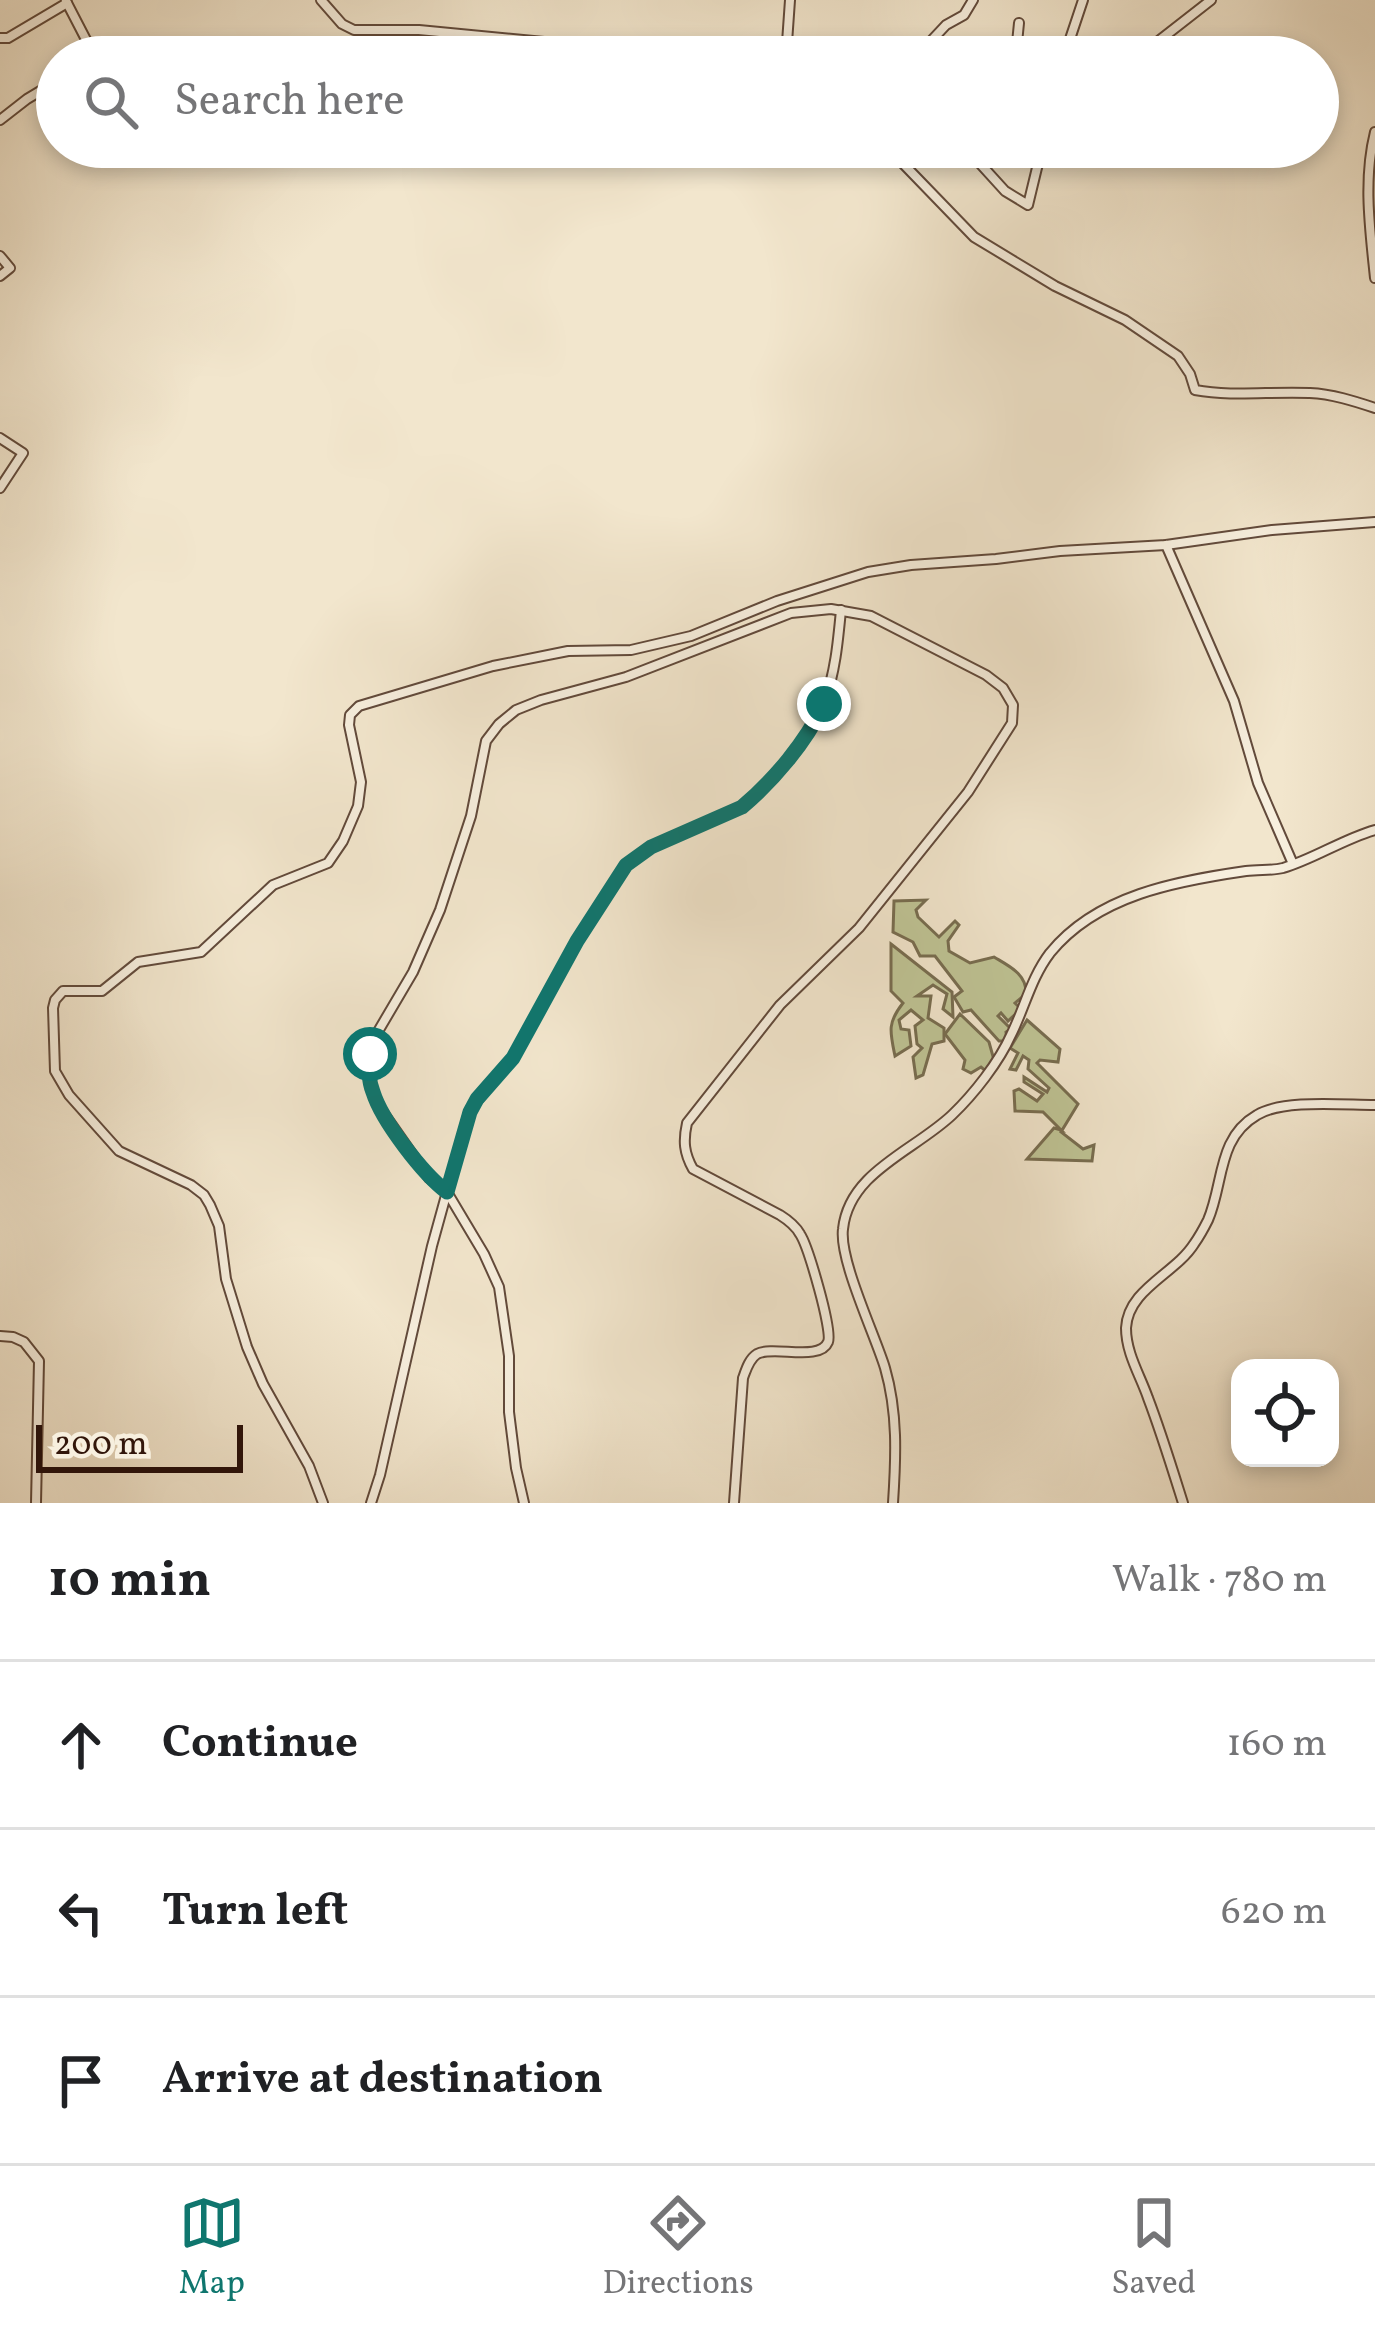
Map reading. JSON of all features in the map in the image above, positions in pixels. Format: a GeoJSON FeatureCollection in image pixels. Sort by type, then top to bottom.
{"type":"FeatureCollection","features":[{"type":"Feature","properties":{"kind":"street"},"geometry":{"type":"LineString","coordinates":[[321,0],[342,24],[354,30],[482,36]]}},
{"type":"Feature","properties":{"kind":"street"},"geometry":{"type":"LineString","coordinates":[[785,36],[790,0]]}},
{"type":"Feature","properties":{"kind":"street"},"geometry":{"type":"LineString","coordinates":[[936,36],[964,15],[974,0]]}},
{"type":"Feature","properties":{"kind":"street"},"geometry":{"type":"LineString","coordinates":[[1071,36],[1083,0]]}},
{"type":"Feature","properties":{"kind":"street"},"geometry":{"type":"LineString","coordinates":[[1165,36],[1211,0]]}},
{"type":"Feature","properties":{"kind":"street"},"geometry":{"type":"LineString","coordinates":[[0,38],[8,38],[66,2],[84,36]]}},
{"type":"Feature","properties":{"kind":"street"},"geometry":{"type":"LineString","coordinates":[[1017,36],[1019,23]]}},
{"type":"Feature","properties":{"kind":"street"},"geometry":{"type":"LineString","coordinates":[[0,120],[36,93]]}},
{"type":"Feature","properties":{"kind":"street"},"geometry":{"type":"LineString","coordinates":[[1375,132],[1367,204],[1375,278]]}},
{"type":"Feature","properties":{"kind":"street"},"geometry":{"type":"LineString","coordinates":[[907,168],[974,237],[1055,286],[1125,320],[1178,356],[1195,390],[1237,395],[1312,393],[1375,408],[1375,397]]}},
{"type":"Feature","properties":{"kind":"street"},"geometry":{"type":"LineString","coordinates":[[985,168],[1028,205],[1037,168]]}},
{"type":"Feature","properties":{"kind":"street"},"geometry":{"type":"LineString","coordinates":[[0,256],[10,268],[0,277]]}},
{"type":"Feature","properties":{"kind":"street"},"geometry":{"type":"LineString","coordinates":[[0,438],[23,453],[0,488]]}},
{"type":"Feature","properties":{"kind":"street"},"geometry":{"type":"LineString","coordinates":[[323,1503],[309,1466],[247,1347],[210,1204],[191,1185],[119,1151],[59,1080],[53,1008],[59,994],[102,991],[138,962],[201,952],[273,885],[321,867],[332,858],[358,806],[361,782],[349,725],[350,715],[359,706],[493,666],[568,650],[632,650],[691,636],[868,572],[1375,522]]}},
{"type":"Feature","properties":{"kind":"street"},"geometry":{"type":"LineString","coordinates":[[1166,544],[1234,700],[1258,782],[1293,864]]}},
{"type":"Feature","properties":{"kind":"street"},"geometry":{"type":"LineString","coordinates":[[372,1501],[470,1112],[513,1058],[577,941],[626,865],[651,847],[742,807],[813,726],[837,655],[842,610]]}},
{"type":"Feature","properties":{"kind":"street"},"geometry":{"type":"LineString","coordinates":[[524,1503],[508,1412],[509,1356],[499,1287],[447,1192],[429,1178],[380,1108],[369,1074],[374,1040],[413,972],[440,910],[470,816],[486,741],[499,724],[516,710],[542,700],[626,677],[791,613],[842,610],[900,629],[986,675],[1004,688],[1013,714],[1003,740],[968,792],[859,928],[780,1005],[686,1123],[683,1144],[693,1169],[780,1215],[802,1236],[829,1329],[824,1348],[764,1352],[747,1366],[734,1503]]}},
{"type":"Feature","properties":{"kind":"street"},"geometry":{"type":"LineString","coordinates":[[893,1503],[897,1428],[893,1403],[843,1246],[844,1223],[854,1193],[955,1113],[1006,1046],[1046,958],[1074,930],[1122,900],[1160,886],[1293,864],[1375,830]]}},
{"type":"Feature","properties":{"kind":"street"},"geometry":{"type":"LineString","coordinates":[[1183,1503],[1128,1347],[1128,1317],[1134,1304],[1192,1248],[1209,1218],[1233,1135],[1245,1122],[1284,1106],[1375,1105]]}},
{"type":"Feature","properties":{"kind":"street"},"geometry":{"type":"LineString","coordinates":[[0,1336],[19,1339],[39,1361],[36,1503]]}},
{"type":"Feature","properties":{"kind":"green space"},"geometry":{"type":"Polygon","coordinates":[[[926,900],[916,910],[918,917],[939,937],[955,921],[959,925],[948,941],[949,951],[970,963],[994,957],[1024,981],[1026,994],[1015,1003],[1021,1009],[1008,1021],[1001,1013],[998,1016],[1011,1029],[1006,1032],[1007,1041],[999,1041],[971,1010],[963,1012],[954,997],[962,991],[935,956],[920,956],[913,942],[893,932],[894,901],[926,900]]]}},
{"type":"Feature","properties":{"kind":"green space"},"geometry":{"type":"Polygon","coordinates":[[[891,944],[952,992],[953,1017],[943,1009],[947,994],[933,985],[917,996],[931,996],[928,1018],[944,1028],[944,1041],[932,1044],[923,1075],[916,1078],[913,1057],[922,1048],[915,1026],[923,1020],[911,1010],[899,1020],[901,1029],[909,1030],[911,1046],[895,1056],[891,1028],[903,1003],[891,991],[891,944]]]}},
{"type":"Feature","properties":{"kind":"green space"},"geometry":{"type":"Polygon","coordinates":[[[960,1014],[989,1042],[994,1060],[987,1072],[981,1067],[971,1073],[963,1069],[965,1060],[945,1034],[960,1014]]]}},
{"type":"Feature","properties":{"kind":"green space"},"geometry":{"type":"Polygon","coordinates":[[[1027,1020],[1060,1049],[1058,1062],[1037,1063],[1078,1104],[1061,1132],[1083,1149],[1094,1145],[1092,1161],[1027,1159],[1054,1128],[1061,1130],[1043,1112],[1015,1111],[1014,1091],[1019,1089],[1037,1101],[1043,1094],[1024,1082],[1024,1077],[1047,1092],[1049,1088],[1028,1069],[1029,1060],[1023,1056],[1016,1070],[1010,1069],[1018,1053],[1010,1048],[1027,1020]]]}},
{"type":"Feature","properties":{"kind":"route"},"geometry":{"type":"LineString","coordinates":[[370,1054],[372,1092],[380,1108],[429,1178],[447,1192],[477,1099],[513,1058],[577,941],[626,865],[651,847],[742,807],[813,726],[824,704]]}}]}
